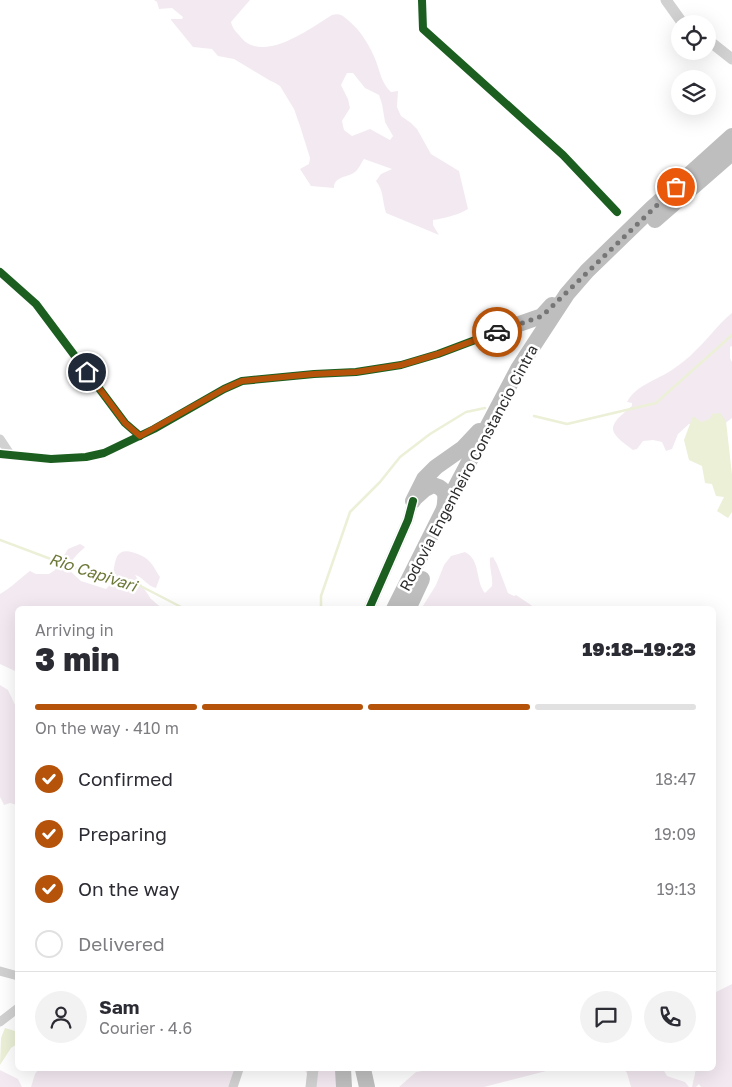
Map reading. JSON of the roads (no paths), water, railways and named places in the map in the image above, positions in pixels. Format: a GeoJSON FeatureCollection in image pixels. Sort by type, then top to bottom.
{"type":"FeatureCollection","features":[{"type":"Feature","properties":{"kind":"highway"},"geometry":{"type":"LineString","coordinates":[[713,153],[732,131]]}},
{"type":"Feature","properties":{"kind":"highway","name":"Rodovia Engenheiro Constancio Cintra"},"geometry":{"type":"LineString","coordinates":[[396,606],[518,369],[567,294],[587,271],[651,209],[732,136]]}},
{"type":"Feature","properties":{"kind":"highway","name":"Rodovia Engenheiro Constancio Cintra"},"geometry":{"type":"LineString","coordinates":[[410,606],[492,441],[533,364],[576,300],[626,246],[732,154]]}},
{"type":"Feature","properties":{"kind":"highway"},"geometry":{"type":"LineString","coordinates":[[500,331],[542,316],[587,271]]}},
{"type":"Feature","properties":{"kind":"highway"},"geometry":{"type":"LineString","coordinates":[[500,331],[513,330],[520,337],[522,344],[518,369]]}},
{"type":"Feature","properties":{"kind":"highway"},"geometry":{"type":"LineString","coordinates":[[413,501],[424,479],[463,448],[496,410]]}},
{"type":"Feature","properties":{"kind":"highway"},"geometry":{"type":"LineString","coordinates":[[413,501],[424,489],[433,485],[441,487],[445,498],[443,511]]}},
{"type":"Feature","properties":{"kind":"highway"},"geometry":{"type":"LineString","coordinates":[[343,1071],[344,1087]]}},
{"type":"Feature","properties":{"kind":"highway"},"geometry":{"type":"LineString","coordinates":[[356,1071],[357,1087]]}},
{"type":"Feature","properties":{"kind":"highway"},"geometry":{"type":"LineString","coordinates":[[364,1071],[368,1087]]}},
{"type":"Feature","properties":{"kind":"street"},"geometry":{"type":"LineString","coordinates":[[422,0],[423,29],[563,155],[617,212]]}},
{"type":"Feature","properties":{"kind":"street"},"geometry":{"type":"LineString","coordinates":[[666,0],[677,15]]}},
{"type":"Feature","properties":{"kind":"street"},"geometry":{"type":"LineString","coordinates":[[716,46],[732,59]]}},
{"type":"Feature","properties":{"kind":"street"},"geometry":{"type":"LineString","coordinates":[[0,272],[36,304],[125,423],[140,436]]}},
{"type":"Feature","properties":{"kind":"street"},"geometry":{"type":"LineString","coordinates":[[0,454],[52,459],[86,457],[104,453],[140,436],[224,389],[242,381],[356,372],[401,365],[438,354],[500,331]]}},
{"type":"Feature","properties":{"kind":"street"},"geometry":{"type":"LineString","coordinates":[[0,439],[10,454]]}},
{"type":"Feature","properties":{"kind":"street"},"geometry":{"type":"LineString","coordinates":[[371,606],[408,520],[413,501]]}},
{"type":"Feature","properties":{"kind":"street"},"geometry":{"type":"LineString","coordinates":[[0,971],[15,975]]}},
{"type":"Feature","properties":{"kind":"street"},"geometry":{"type":"LineString","coordinates":[[0,1022],[15,1010]]}},
{"type":"Feature","properties":{"kind":"street"},"geometry":{"type":"LineString","coordinates":[[232,1087],[238,1071]]}},
{"type":"Feature","properties":{"kind":"street"},"geometry":{"type":"LineString","coordinates":[[311,1087],[313,1071]]}},
{"type":"Feature","properties":{"kind":"waterway","name":"Rio Capivari"},"geometry":{"type":"LineString","coordinates":[[534,416],[567,424],[656,403],[732,335]]}},
{"type":"Feature","properties":{"kind":"waterway","name":"Rio Capivari"},"geometry":{"type":"LineString","coordinates":[[321,606],[321,596],[350,512],[380,482],[400,457],[430,434],[466,412],[485,408]]}},
{"type":"Feature","properties":{"kind":"waterway","name":"Rio Capivari"},"geometry":{"type":"LineString","coordinates":[[0,540],[80,570],[127,579],[179,606]]}}]}
